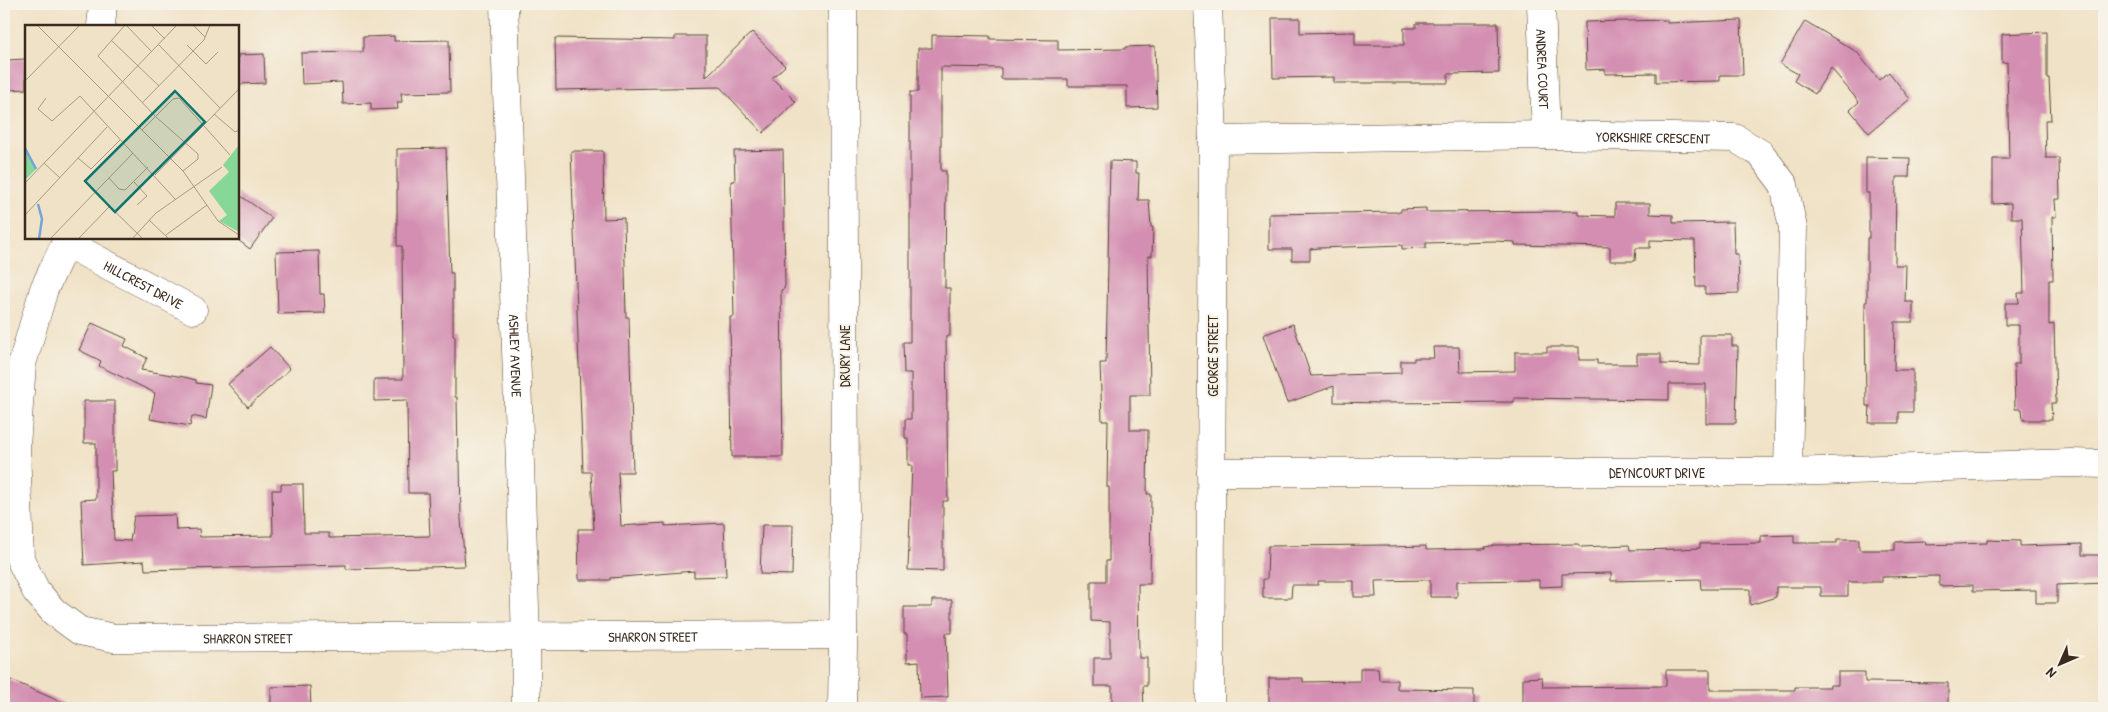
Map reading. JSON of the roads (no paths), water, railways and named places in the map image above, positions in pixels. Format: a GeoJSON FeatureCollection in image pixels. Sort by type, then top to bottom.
{"type":"FeatureCollection","features":[{"type":"Feature","properties":{"kind":"street"},"geometry":{"type":"LineString","coordinates":[[101,25],[103,4]]}},
{"type":"Feature","properties":{"kind":"street","name":"ASHLEY AVENUE"},"geometry":{"type":"LineString","coordinates":[[504,4],[526,637],[526,708]]}},
{"type":"Feature","properties":{"kind":"street","name":"DRURY LANE"},"geometry":{"type":"LineString","coordinates":[[842,708],[845,517],[843,4]]}},
{"type":"Feature","properties":{"kind":"street","name":"GEORGE STREET"},"geometry":{"type":"LineString","coordinates":[[1208,4],[1213,140],[1210,708]]}},
{"type":"Feature","properties":{"kind":"street","name":"ANDREA COURT"},"geometry":{"type":"LineString","coordinates":[[1541,4],[1546,135]]}},
{"type":"Feature","properties":{"kind":"street","name":"YORKSHIRE CRESCENT"},"geometry":{"type":"LineString","coordinates":[[1213,140],[1546,135],[1735,138],[1761,154],[1784,185],[1793,228],[1788,472]]}},
{"type":"Feature","properties":{"kind":"street","name":"SHARRON STREET"},"geometry":{"type":"LineString","coordinates":[[67,240],[44,289],[22,364],[16,446],[20,559],[36,592],[54,612],[80,632],[114,638],[842,635]]}},
{"type":"Feature","properties":{"kind":"street","name":"HILLCREST DRIVE"},"geometry":{"type":"LineString","coordinates":[[67,240],[193,310]]}},
{"type":"Feature","properties":{"kind":"street","name":"DEYNCOURT DRIVE"},"geometry":{"type":"LineString","coordinates":[[1211,472],[1788,472],[2071,463],[2104,464]]}}]}
